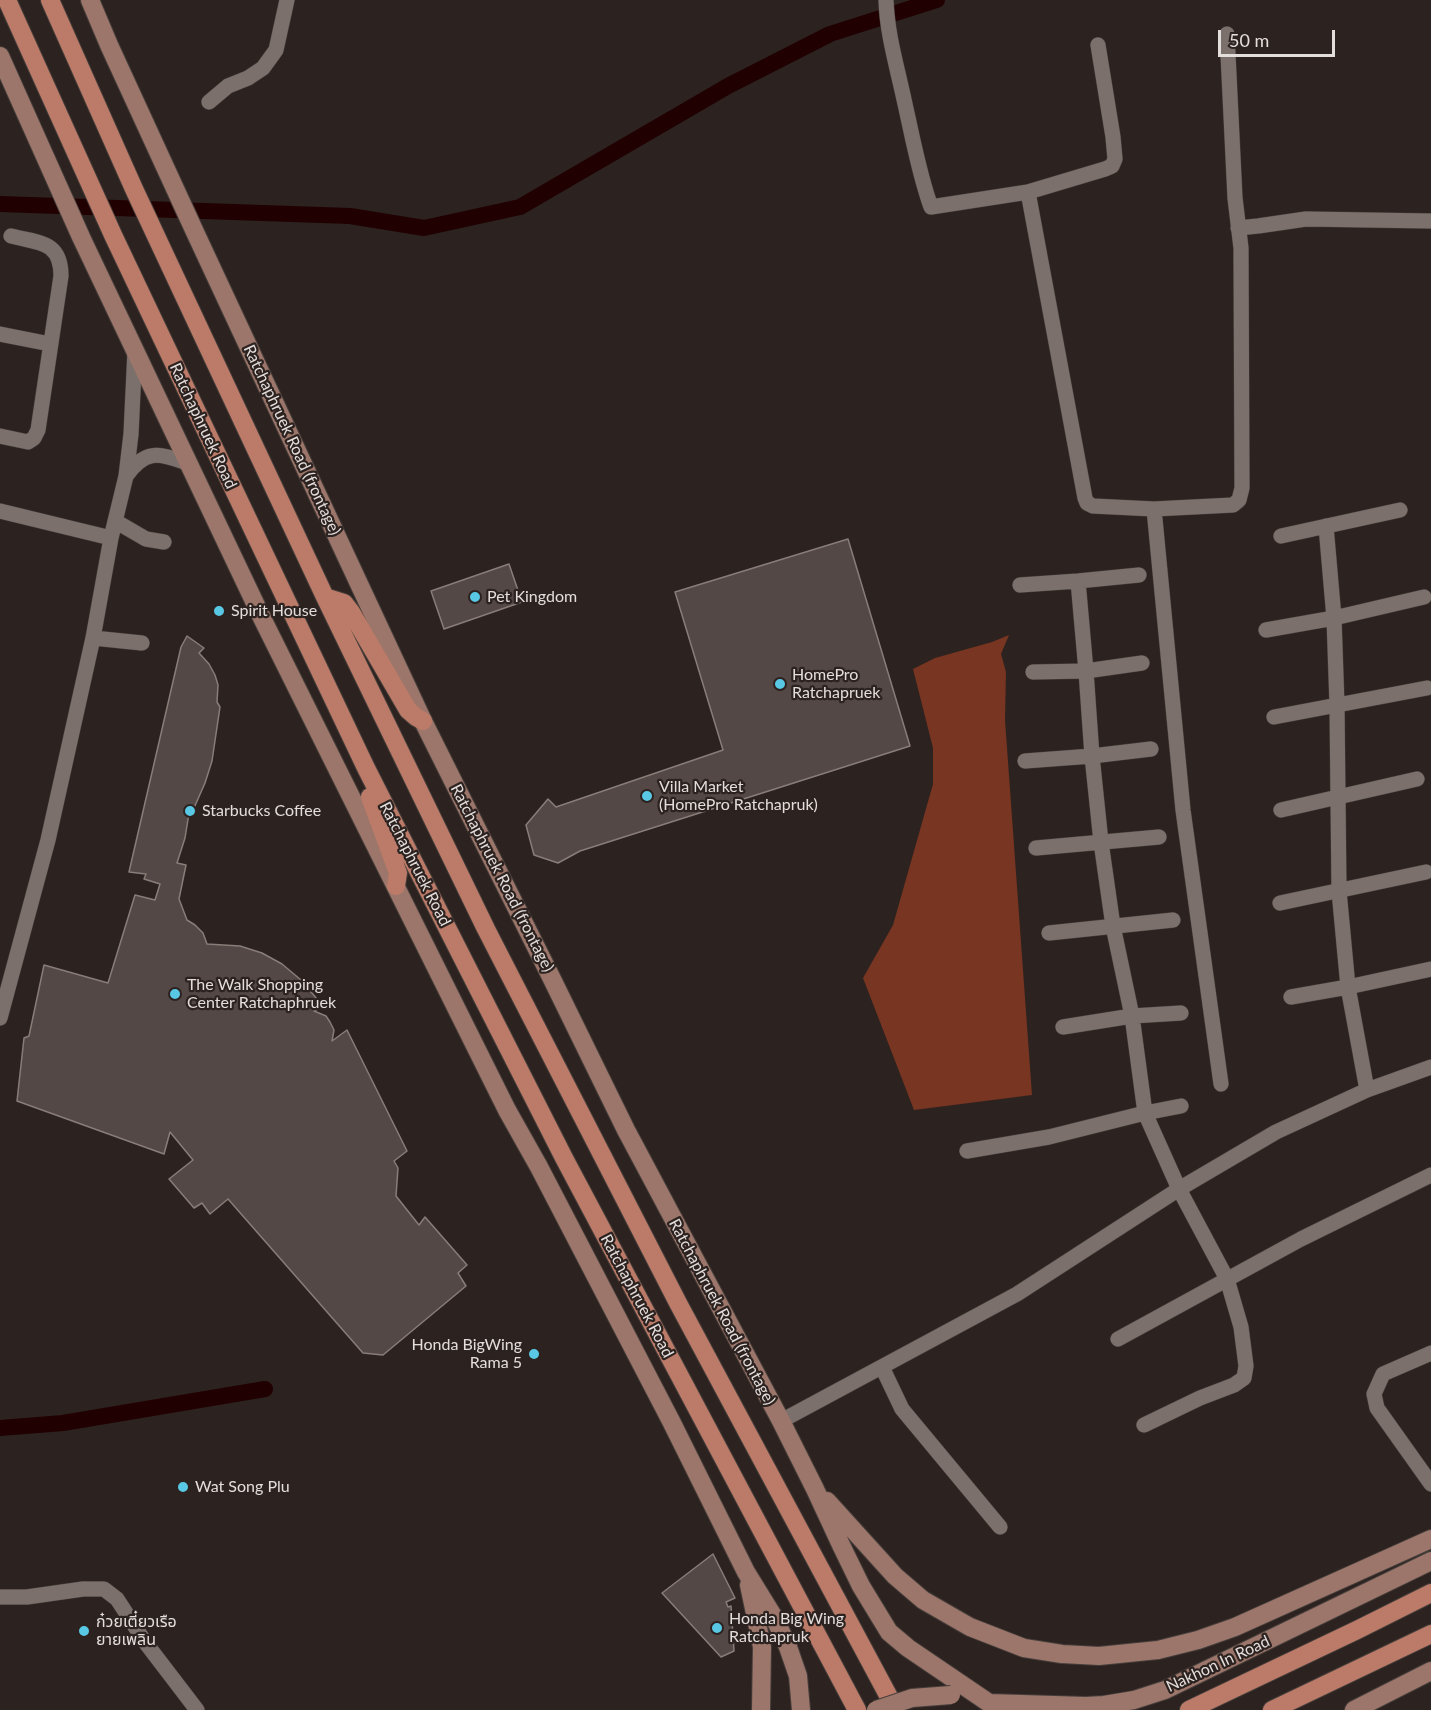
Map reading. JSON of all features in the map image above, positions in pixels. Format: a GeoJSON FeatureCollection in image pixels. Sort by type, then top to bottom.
{"type":"FeatureCollection","features":[{"type":"Feature","properties":{"kind":"main road","name":"Ratchaphruek Road"},"geometry":{"type":"LineString","coordinates":[[7,0],[113,235],[366,768],[564,1158],[857,1710]]}},
{"type":"Feature","properties":{"kind":"main road","name":"Ratchaphruek Road"},"geometry":{"type":"LineString","coordinates":[[50,0],[134,189],[325,597],[486,929],[678,1303],[896,1710]]}},
{"type":"Feature","properties":{"kind":"main road","name":"Ratchaphruek Road (frontage)"},"geometry":{"type":"LineString","coordinates":[[90,0],[194,230],[423,721],[626,1130],[781,1421],[861,1586],[890,1632],[908,1648],[996,1706]]}},
{"type":"Feature","properties":{"kind":"main road"},"geometry":{"type":"LineString","coordinates":[[0,56],[81,237],[259,612],[507,1110],[672,1423],[746,1572],[775,1619],[798,1676],[801,1710]]}},
{"type":"Feature","properties":{"kind":"main road"},"geometry":{"type":"LineString","coordinates":[[325,597],[344,603],[408,710],[423,721]]}},
{"type":"Feature","properties":{"kind":"main road"},"geometry":{"type":"LineString","coordinates":[[366,768],[367,789],[398,873],[396,886]]}},
{"type":"Feature","properties":{"kind":"main road"},"geometry":{"type":"LineString","coordinates":[[815,1489],[895,1576],[923,1600],[970,1627],[1024,1648],[1062,1654],[1099,1656],[1158,1650],[1198,1640],[1235,1627],[1431,1539]]}},
{"type":"Feature","properties":{"kind":"main road","name":"Nakhon In Road"},"geometry":{"type":"LineString","coordinates":[[876,1710],[912,1698],[951,1695],[996,1706],[1086,1706],[1134,1700],[1165,1690],[1431,1561]]}},
{"type":"Feature","properties":{"kind":"main road"},"geometry":{"type":"LineString","coordinates":[[746,1572],[762,1647],[761,1710]]}},
{"type":"Feature","properties":{"kind":"main road","name":"Nakhon In Road"},"geometry":{"type":"LineString","coordinates":[[1189,1710],[1431,1593]]}},
{"type":"Feature","properties":{"kind":"main road"},"geometry":{"type":"LineString","coordinates":[[1272,1710],[1431,1634]]}},
{"type":"Feature","properties":{"kind":"main road"},"geometry":{"type":"LineString","coordinates":[[1354,1710],[1431,1671]]}},
{"type":"Feature","properties":{"kind":"main road"},"geometry":{"type":"LineString","coordinates":[[1151,1710],[1165,1690]]}},
{"type":"Feature","properties":{"kind":"street"},"geometry":{"type":"LineString","coordinates":[[209,102],[228,86],[248,78],[263,68],[276,50],[287,0]]}},
{"type":"Feature","properties":{"kind":"street"},"geometry":{"type":"LineString","coordinates":[[886,1],[890,38],[916,153],[931,207],[1028,192],[1112,166],[1115,159],[1113,136],[1098,45]]}},
{"type":"Feature","properties":{"kind":"street"},"geometry":{"type":"LineString","coordinates":[[1028,192],[1087,503],[1093,506],[1154,509],[1233,505],[1239,500],[1242,488],[1241,248],[1234,186],[1227,34]]}},
{"type":"Feature","properties":{"kind":"street"},"geometry":{"type":"LineString","coordinates":[[1239,228],[1306,219],[1430,221]]}},
{"type":"Feature","properties":{"kind":"street"},"geometry":{"type":"LineString","coordinates":[[0,436],[28,442],[34,438],[38,430],[62,276],[61,266],[53,248],[11,236]]}},
{"type":"Feature","properties":{"kind":"street"},"geometry":{"type":"LineString","coordinates":[[0,334],[50,344]]}},
{"type":"Feature","properties":{"kind":"street"},"geometry":{"type":"LineString","coordinates":[[0,1018],[48,840],[93,638],[114,521],[126,476],[131,434],[135,350]]}},
{"type":"Feature","properties":{"kind":"street"},"geometry":{"type":"LineString","coordinates":[[126,476],[136,462],[154,455],[190,464]]}},
{"type":"Feature","properties":{"kind":"street"},"geometry":{"type":"LineString","coordinates":[[1154,509],[1183,810],[1221,1084]]}},
{"type":"Feature","properties":{"kind":"street"},"geometry":{"type":"LineString","coordinates":[[1281,536],[1400,510]]}},
{"type":"Feature","properties":{"kind":"street"},"geometry":{"type":"LineString","coordinates":[[0,511],[111,538]]}},
{"type":"Feature","properties":{"kind":"street"},"geometry":{"type":"LineString","coordinates":[[114,521],[139,536],[164,542]]}},
{"type":"Feature","properties":{"kind":"street"},"geometry":{"type":"LineString","coordinates":[[1326,526],[1334,618],[1339,891],[1348,987],[1367,1090]]}},
{"type":"Feature","properties":{"kind":"street"},"geometry":{"type":"LineString","coordinates":[[1020,585],[1139,575]]}},
{"type":"Feature","properties":{"kind":"street"},"geometry":{"type":"LineString","coordinates":[[1078,581],[1101,842],[1113,926],[1132,1016],[1145,1113],[1179,1189],[1227,1279],[1241,1327],[1246,1366],[1244,1378],[1234,1385],[1200,1398],[1144,1425]]}},
{"type":"Feature","properties":{"kind":"street"},"geometry":{"type":"LineString","coordinates":[[1266,630],[1334,618],[1424,597]]}},
{"type":"Feature","properties":{"kind":"street"},"geometry":{"type":"LineString","coordinates":[[93,638],[142,643]]}},
{"type":"Feature","properties":{"kind":"street"},"geometry":{"type":"LineString","coordinates":[[1033,672],[1086,670],[1142,663]]}},
{"type":"Feature","properties":{"kind":"street"},"geometry":{"type":"LineString","coordinates":[[1274,717],[1427,688]]}},
{"type":"Feature","properties":{"kind":"street"},"geometry":{"type":"LineString","coordinates":[[1025,761],[1152,749]]}},
{"type":"Feature","properties":{"kind":"street"},"geometry":{"type":"LineString","coordinates":[[1281,810],[1417,779]]}},
{"type":"Feature","properties":{"kind":"street"},"geometry":{"type":"LineString","coordinates":[[1036,848],[1159,837]]}},
{"type":"Feature","properties":{"kind":"street"},"geometry":{"type":"LineString","coordinates":[[1280,903],[1426,872]]}},
{"type":"Feature","properties":{"kind":"street"},"geometry":{"type":"LineString","coordinates":[[1049,933],[1173,920]]}},
{"type":"Feature","properties":{"kind":"street"},"geometry":{"type":"LineString","coordinates":[[1291,997],[1431,969]]}},
{"type":"Feature","properties":{"kind":"street"},"geometry":{"type":"LineString","coordinates":[[1063,1027],[1132,1016],[1181,1013]]}},
{"type":"Feature","properties":{"kind":"street"},"geometry":{"type":"LineString","coordinates":[[781,1421],[1017,1294],[1179,1189],[1276,1132],[1367,1090],[1431,1067]]}},
{"type":"Feature","properties":{"kind":"street"},"geometry":{"type":"LineString","coordinates":[[967,1151],[1049,1137],[1181,1106]]}},
{"type":"Feature","properties":{"kind":"street"},"geometry":{"type":"LineString","coordinates":[[1118,1339],[1301,1239],[1431,1175]]}},
{"type":"Feature","properties":{"kind":"street"},"geometry":{"type":"LineString","coordinates":[[1431,1353],[1383,1374],[1374,1394],[1377,1408],[1431,1484]]}},
{"type":"Feature","properties":{"kind":"street"},"geometry":{"type":"LineString","coordinates":[[882,1367],[902,1409],[1000,1527]]}},
{"type":"Feature","properties":{"kind":"street"},"geometry":{"type":"LineString","coordinates":[[0,1597],[27,1597],[83,1589],[104,1589],[117,1599],[145,1642],[197,1710]]}},
{"type":"Feature","properties":{"kind":"shaded area"},"geometry":{"type":"Polygon","coordinates":[[[1009,635],[1001,654],[1006,672],[1005,720],[1032,1095],[914,1110],[863,978],[893,925],[933,784],[933,748],[913,669],[935,658],[1009,635]]]}},
{"type":"Feature","properties":{"kind":"building"},"geometry":{"type":"Polygon","coordinates":[[[848,539],[910,746],[580,851],[558,863],[534,855],[526,825],[548,799],[556,807],[723,750],[675,592],[848,539]]]}},
{"type":"Feature","properties":{"kind":"building"},"geometry":{"type":"Polygon","coordinates":[[[509,564],[522,602],[444,629],[431,591],[509,564]]]}},
{"type":"Feature","properties":{"kind":"building","name":"The Walk Shopping Center Ratchaphruek"},"geometry":{"type":"Polygon","coordinates":[[[187,636],[204,648],[199,653],[215,675],[218,685],[217,702],[220,707],[212,761],[194,808],[190,807],[185,838],[177,863],[186,865],[179,899],[187,920],[203,933],[207,944],[240,946],[262,953],[282,964],[301,980],[323,1006],[314,1011],[326,1016],[330,1022],[334,1030],[332,1041],[347,1030],[407,1151],[394,1161],[398,1168],[396,1196],[419,1225],[425,1217],[467,1265],[458,1273],[466,1286],[383,1355],[363,1353],[228,1199],[210,1214],[202,1203],[194,1208],[169,1179],[193,1160],[170,1132],[164,1154],[17,1101],[24,1038],[29,1036],[44,965],[108,983],[135,895],[155,900],[160,884],[144,879],[146,874],[129,872],[181,647],[187,636]]]}},
{"type":"Feature","properties":{"kind":"building"},"geometry":{"type":"Polygon","coordinates":[[[713,1554],[735,1598],[726,1602],[728,1607],[731,1606],[734,1651],[721,1657],[662,1593],[713,1554]]]}},
{"type":"Feature","properties":{"kind":"waterway"},"geometry":{"type":"LineString","coordinates":[[0,204],[350,216],[424,228],[520,207],[728,86],[830,34],[937,0]]}},
{"type":"Feature","properties":{"kind":"waterway"},"geometry":{"type":"LineString","coordinates":[[0,1428],[63,1423],[265,1389]]}},
{"type":"Feature","properties":{"kind":"place","name":"Pet Kingdom"},"geometry":{"type":"Point","coordinates":[475,597]}},
{"type":"Feature","properties":{"kind":"place","name":"Spirit House"},"geometry":{"type":"Point","coordinates":[219,611]}},
{"type":"Feature","properties":{"kind":"place","name":"HomePro Ratchapruek"},"geometry":{"type":"Point","coordinates":[780,684]}},
{"type":"Feature","properties":{"kind":"place","name":"Villa Market (HomePro Ratchapruk)"},"geometry":{"type":"Point","coordinates":[647,796]}},
{"type":"Feature","properties":{"kind":"place","name":"Starbucks Coffee"},"geometry":{"type":"Point","coordinates":[190,811]}},
{"type":"Feature","properties":{"kind":"place","name":"The Walk Shopping Center Ratchaphruek"},"geometry":{"type":"Point","coordinates":[175,994]}},
{"type":"Feature","properties":{"kind":"place","name":"Honda BigWing Rama 5"},"geometry":{"type":"Point","coordinates":[534,1354]}},
{"type":"Feature","properties":{"kind":"place","name":"Wat Song Plu"},"geometry":{"type":"Point","coordinates":[183,1487]}},
{"type":"Feature","properties":{"kind":"place","name":"Honda Big Wing Ratchapruk"},"geometry":{"type":"Point","coordinates":[717,1628]}},
{"type":"Feature","properties":{"kind":"place","name":"ก๋วยเตี๋ยวเรือ ยายเพลิน"},"geometry":{"type":"Point","coordinates":[84,1631]}}]}
